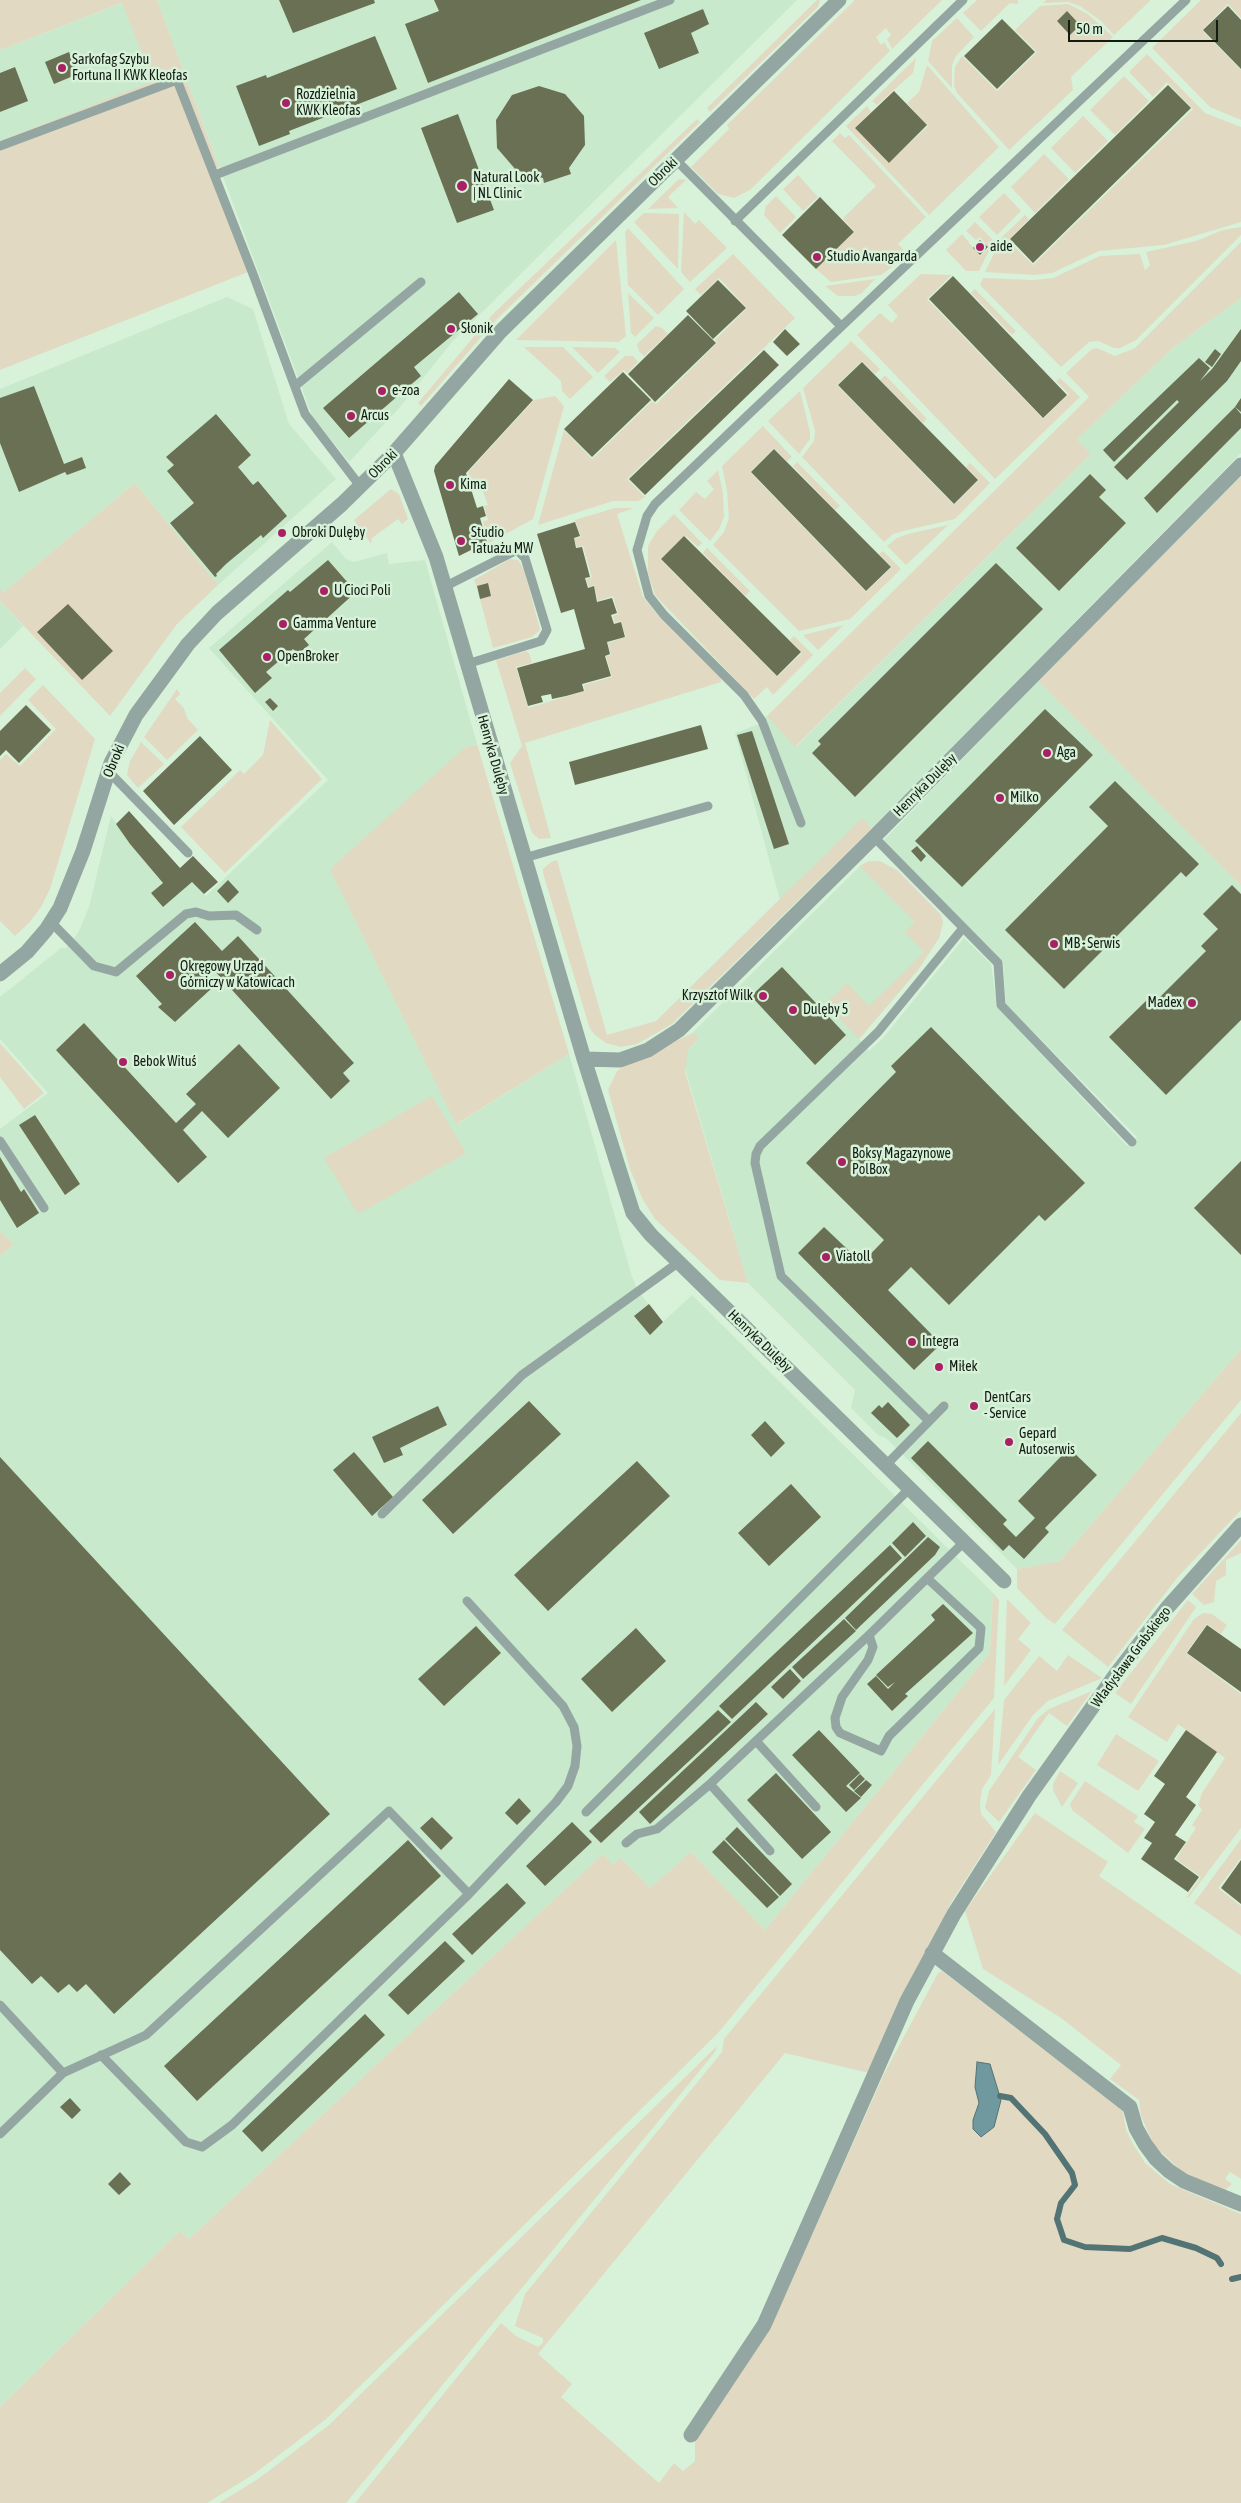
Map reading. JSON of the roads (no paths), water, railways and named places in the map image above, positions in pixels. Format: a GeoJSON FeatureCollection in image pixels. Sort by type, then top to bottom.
{"type":"FeatureCollection","features":[{"type":"Feature","properties":{"kind":"street","name":"Obroki"},"geometry":{"type":"LineString","coordinates":[[0,974],[27,952],[51,922],[72,880],[108,771],[136,715],[188,644],[218,613],[360,486],[394,453],[499,334],[839,0]]}},
{"type":"Feature","properties":{"kind":"street","name":"Henryka Dulęby"},"geometry":{"type":"LineString","coordinates":[[394,453],[428,534],[628,1203],[651,1235],[1004,1582]]}},
{"type":"Feature","properties":{"kind":"street","name":"Henryka Dulęby"},"geometry":{"type":"LineString","coordinates":[[584,1059],[620,1060],[648,1050],[679,1030],[874,837],[1241,465]]}},
{"type":"Feature","properties":{"kind":"street","name":"Władysława Grabskiego"},"geometry":{"type":"LineString","coordinates":[[691,2434],[764,2325],[907,2000],[954,1914],[1029,1796],[1116,1674],[1167,1608],[1241,1525]]}},
{"type":"Feature","properties":{"kind":"street"},"geometry":{"type":"LineString","coordinates":[[932,1953],[1130,2107],[1136,2128],[1145,2144],[1156,2159],[1169,2171],[1184,2181],[1241,2204]]}},
{"type":"Feature","properties":{"kind":"lane"},"geometry":{"type":"LineString","coordinates":[[215,175],[670,0]]}},
{"type":"Feature","properties":{"kind":"lane"},"geometry":{"type":"LineString","coordinates":[[735,221],[963,0]]}},
{"type":"Feature","properties":{"kind":"lane"},"geometry":{"type":"LineString","coordinates":[[801,823],[762,721],[744,695],[664,615],[649,596],[637,550],[647,516],[655,504],[1186,0]]}},
{"type":"Feature","properties":{"kind":"lane"},"geometry":{"type":"LineString","coordinates":[[0,146],[176,80],[215,175],[308,421],[360,486]]}},
{"type":"Feature","properties":{"kind":"lane"},"geometry":{"type":"LineString","coordinates":[[676,160],[841,326]]}},
{"type":"Feature","properties":{"kind":"lane"},"geometry":{"type":"LineString","coordinates":[[295,386],[421,282]]}},
{"type":"Feature","properties":{"kind":"lane"},"geometry":{"type":"LineString","coordinates":[[444,586],[517,550],[525,558],[547,630],[541,641],[467,664]]}},
{"type":"Feature","properties":{"kind":"lane"},"geometry":{"type":"LineString","coordinates":[[108,771],[188,853]]}},
{"type":"Feature","properties":{"kind":"lane"},"geometry":{"type":"LineString","coordinates":[[524,858],[708,806]]}},
{"type":"Feature","properties":{"kind":"lane"},"geometry":{"type":"LineString","coordinates":[[874,837],[998,963],[1001,1005],[1132,1142]]}},
{"type":"Feature","properties":{"kind":"lane"},"geometry":{"type":"LineString","coordinates":[[51,922],[94,966],[116,972],[186,914],[196,912],[209,916],[236,915],[257,930]]}},
{"type":"Feature","properties":{"kind":"lane"},"geometry":{"type":"LineString","coordinates":[[928,1421],[781,1276],[756,1163],[756,1154],[760,1146],[878,1032],[963,928]]}},
{"type":"Feature","properties":{"kind":"lane"},"geometry":{"type":"LineString","coordinates":[[0,1141],[44,1208]]}},
{"type":"Feature","properties":{"kind":"lane"},"geometry":{"type":"LineString","coordinates":[[382,1514],[522,1375],[679,1262]]}},
{"type":"Feature","properties":{"kind":"lane"},"geometry":{"type":"LineString","coordinates":[[886,1465],[944,1406]]}},
{"type":"Feature","properties":{"kind":"lane"},"geometry":{"type":"LineString","coordinates":[[586,1812],[910,1488]]}},
{"type":"Feature","properties":{"kind":"lane"},"geometry":{"type":"LineString","coordinates":[[626,1843],[637,1834],[657,1829],[710,1784],[757,1742],[965,1542]]}},
{"type":"Feature","properties":{"kind":"lane"},"geometry":{"type":"LineString","coordinates":[[869,1635],[873,1647],[868,1660],[842,1697],[835,1718],[836,1727],[840,1733],[881,1752],[889,1736],[979,1648],[981,1628],[928,1579]]}},
{"type":"Feature","properties":{"kind":"lane"},"geometry":{"type":"LineString","coordinates":[[101,2055],[186,2142],[202,2147],[232,2125],[468,1894],[556,1802],[568,1786],[575,1766],[577,1746],[574,1727],[563,1706],[466,1601]]}},
{"type":"Feature","properties":{"kind":"lane"},"geometry":{"type":"LineString","coordinates":[[757,1742],[816,1807]]}},
{"type":"Feature","properties":{"kind":"lane"},"geometry":{"type":"LineString","coordinates":[[710,1784],[770,1851]]}},
{"type":"Feature","properties":{"kind":"lane"},"geometry":{"type":"LineString","coordinates":[[0,2134],[63,2073],[146,2034],[389,1811],[468,1894]]}},
{"type":"Feature","properties":{"kind":"lane"},"geometry":{"type":"LineString","coordinates":[[0,2005],[63,2073]]}},
{"type":"Feature","properties":{"kind":"water"},"geometry":{"type":"Polygon","coordinates":[[[977,2062],[990,2064],[1001,2100],[994,2127],[981,2137],[973,2129],[973,2120],[979,2103],[975,2087],[977,2062]]]}},
{"type":"Feature","properties":{"kind":"waterway"},"geometry":{"type":"LineString","coordinates":[[1000,2096],[1011,2098],[1045,2134],[1072,2173],[1075,2185],[1061,2203],[1057,2219],[1064,2240],[1085,2247],[1130,2249],[1162,2238],[1196,2248],[1217,2258],[1221,2264]]}},
{"type":"Feature","properties":{"kind":"waterway"},"geometry":{"type":"LineString","coordinates":[[1232,2279],[1241,2277]]}},
{"type":"Feature","properties":{"kind":"place","name":"Sarkofag Szybu Fortuna II KWK Kleofas"},"geometry":{"type":"Point","coordinates":[62,68]}},
{"type":"Feature","properties":{"kind":"place","name":"Rozdzielnia KWK Kleofas"},"geometry":{"type":"Point","coordinates":[286,103]}},
{"type":"Feature","properties":{"kind":"place","name":"Natural Look | NL Clinic"},"geometry":{"type":"Point","coordinates":[462,186]}},
{"type":"Feature","properties":{"kind":"place","name":"aide"},"geometry":{"type":"Point","coordinates":[980,247]}},
{"type":"Feature","properties":{"kind":"place","name":"Studio Avangarda"},"geometry":{"type":"Point","coordinates":[817,257]}},
{"type":"Feature","properties":{"kind":"place","name":"Słonik"},"geometry":{"type":"Point","coordinates":[451,329]}},
{"type":"Feature","properties":{"kind":"place","name":"e-zoa"},"geometry":{"type":"Point","coordinates":[382,391]}},
{"type":"Feature","properties":{"kind":"place","name":"Arcus"},"geometry":{"type":"Point","coordinates":[351,416]}},
{"type":"Feature","properties":{"kind":"place","name":"Kima"},"geometry":{"type":"Point","coordinates":[450,485]}},
{"type":"Feature","properties":{"kind":"place","name":"Obroki Dulęby"},"geometry":{"type":"Point","coordinates":[282,533]}},
{"type":"Feature","properties":{"kind":"place","name":"Studio Tatuażu MW"},"geometry":{"type":"Point","coordinates":[461,541]}},
{"type":"Feature","properties":{"kind":"place","name":"U Cioci Poli"},"geometry":{"type":"Point","coordinates":[324,591]}},
{"type":"Feature","properties":{"kind":"place","name":"Gamma Venture"},"geometry":{"type":"Point","coordinates":[283,624]}},
{"type":"Feature","properties":{"kind":"place","name":"OpenBroker"},"geometry":{"type":"Point","coordinates":[267,657]}},
{"type":"Feature","properties":{"kind":"place","name":"Aga"},"geometry":{"type":"Point","coordinates":[1047,753]}},
{"type":"Feature","properties":{"kind":"place","name":"Milko"},"geometry":{"type":"Point","coordinates":[1000,798]}},
{"type":"Feature","properties":{"kind":"place","name":"MB - Serwis"},"geometry":{"type":"Point","coordinates":[1054,944]}},
{"type":"Feature","properties":{"kind":"place","name":"Okręgowy Urząd Górniczy w Katowicach"},"geometry":{"type":"Point","coordinates":[170,975]}},
{"type":"Feature","properties":{"kind":"place","name":"Krzysztof Wilk"},"geometry":{"type":"Point","coordinates":[763,996]}},
{"type":"Feature","properties":{"kind":"place","name":"Madex"},"geometry":{"type":"Point","coordinates":[1192,1003]}},
{"type":"Feature","properties":{"kind":"place","name":"Dulęby 5"},"geometry":{"type":"Point","coordinates":[793,1010]}},
{"type":"Feature","properties":{"kind":"place","name":"Bebok Wituś"},"geometry":{"type":"Point","coordinates":[123,1062]}},
{"type":"Feature","properties":{"kind":"place","name":"Boksy Magazynowe PolBox"},"geometry":{"type":"Point","coordinates":[842,1162]}},
{"type":"Feature","properties":{"kind":"place","name":"Viatoll"},"geometry":{"type":"Point","coordinates":[826,1257]}},
{"type":"Feature","properties":{"kind":"place","name":"Integra"},"geometry":{"type":"Point","coordinates":[912,1342]}},
{"type":"Feature","properties":{"kind":"place","name":"Miłek"},"geometry":{"type":"Point","coordinates":[939,1367]}},
{"type":"Feature","properties":{"kind":"place","name":"DentCars - Service"},"geometry":{"type":"Point","coordinates":[974,1406]}},
{"type":"Feature","properties":{"kind":"place","name":"Gepard Autoserwis"},"geometry":{"type":"Point","coordinates":[1009,1442]}}]}
